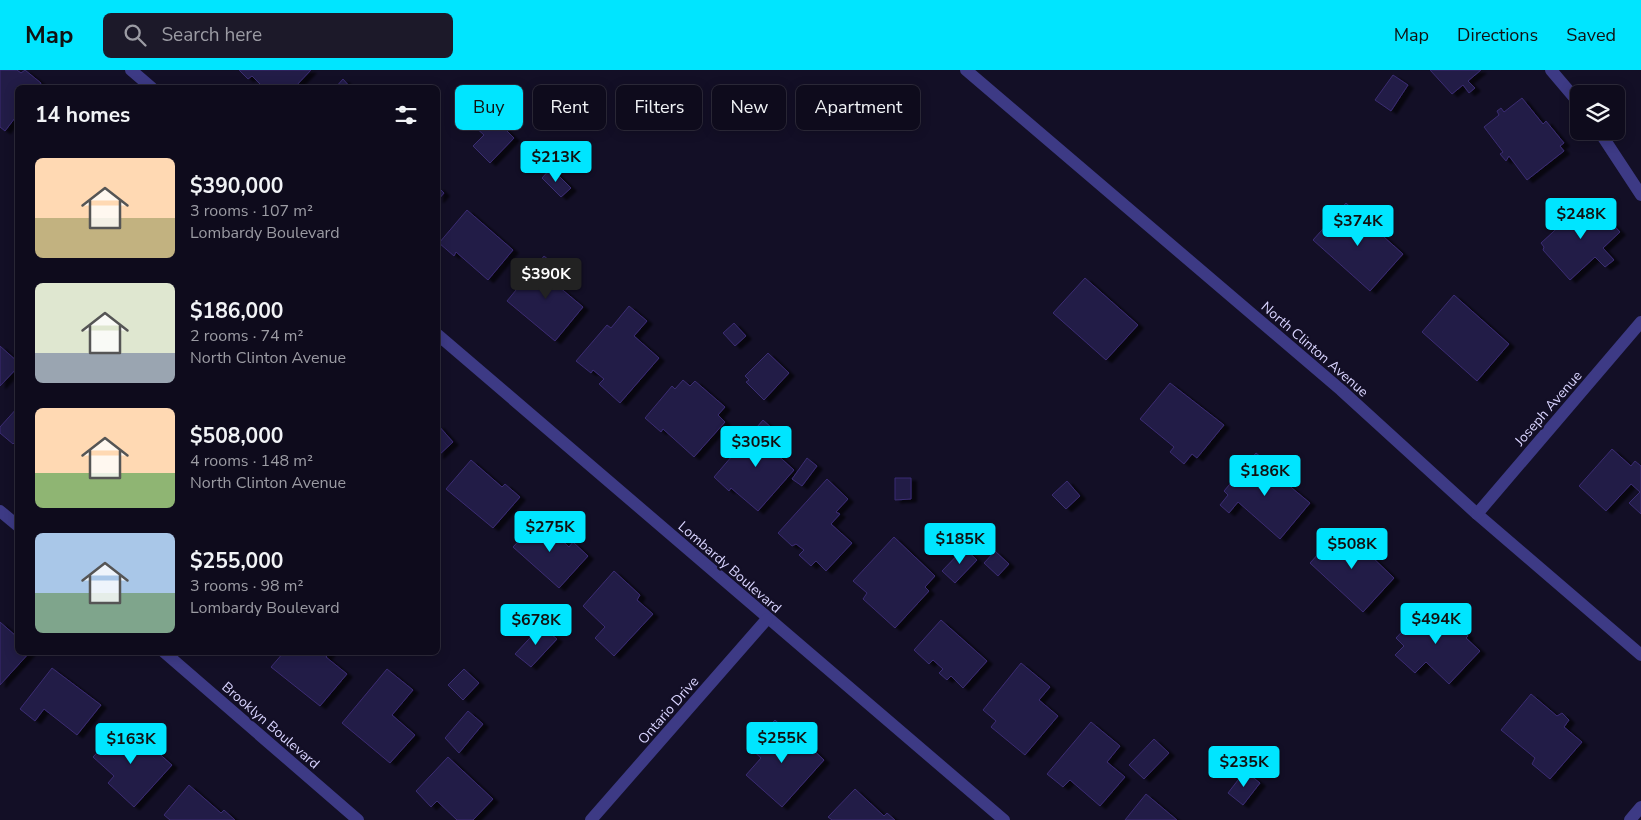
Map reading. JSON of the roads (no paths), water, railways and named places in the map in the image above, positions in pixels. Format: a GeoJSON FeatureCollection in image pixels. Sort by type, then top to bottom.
{"type":"FeatureCollection","features":[{"type":"Feature","properties":{"kind":"street"},"geometry":{"type":"LineString","coordinates":[[132,70],[149,85]]}},
{"type":"Feature","properties":{"kind":"street","name":"North Clinton Avenue"},"geometry":{"type":"LineString","coordinates":[[966,70],[1341,390],[1477,514],[1641,655]]}},
{"type":"Feature","properties":{"kind":"street"},"geometry":{"type":"LineString","coordinates":[[1551,70],[1570,92]]}},
{"type":"Feature","properties":{"kind":"street"},"geometry":{"type":"LineString","coordinates":[[1605,140],[1641,195]]}},
{"type":"Feature","properties":{"kind":"street","name":"Joseph Avenue"},"geometry":{"type":"LineString","coordinates":[[1477,514],[1641,322]]}},
{"type":"Feature","properties":{"kind":"street","name":"Lombardy Boulevard"},"geometry":{"type":"LineString","coordinates":[[440,337],[766,619],[1004,820]]}},
{"type":"Feature","properties":{"kind":"street"},"geometry":{"type":"LineString","coordinates":[[0,511],[15,524]]}},
{"type":"Feature","properties":{"kind":"street","name":"Ontario Drive"},"geometry":{"type":"LineString","coordinates":[[591,820],[766,619]]}},
{"type":"Feature","properties":{"kind":"street","name":"Brooklyn Boulevard"},"geometry":{"type":"LineString","coordinates":[[167,655],[358,820]]}},
{"type":"Feature","properties":{"kind":"street"},"geometry":{"type":"LineString","coordinates":[[1630,820],[1641,807]]}}]}
